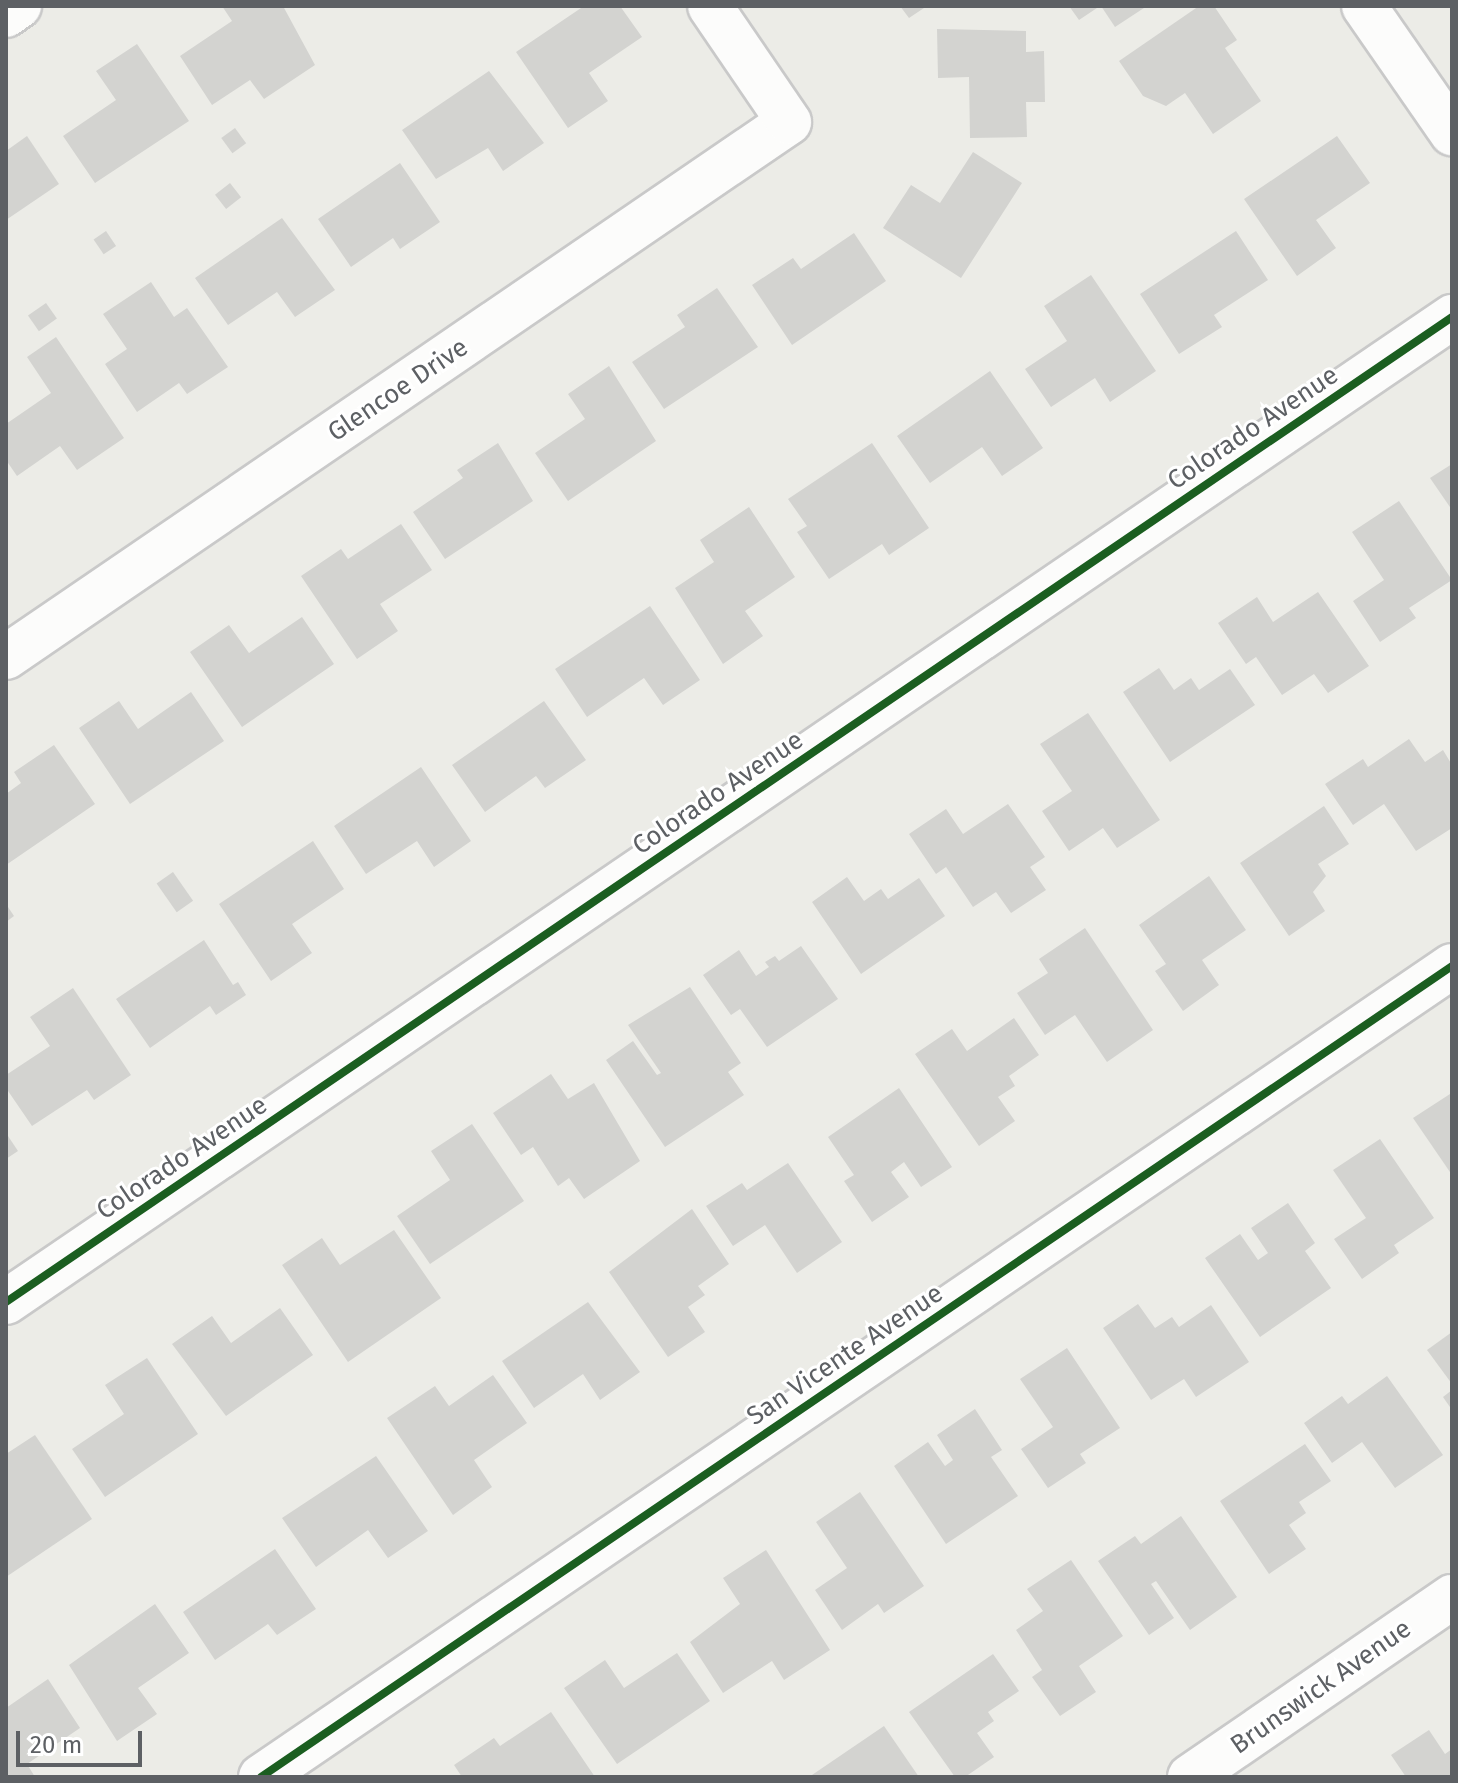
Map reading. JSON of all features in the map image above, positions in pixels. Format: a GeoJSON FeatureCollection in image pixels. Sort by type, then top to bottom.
{"type":"FeatureCollection","features":[{"type":"Feature","properties":{"kind":"street"},"geometry":{"type":"LineString","coordinates":[[6,15],[19,6]]}},
{"type":"Feature","properties":{"kind":"street","name":"Glencoe Drive"},"geometry":{"type":"LineString","coordinates":[[6,657],[789,122],[710,6]]}},
{"type":"Feature","properties":{"kind":"street"},"geometry":{"type":"LineString","coordinates":[[1364,6],[1452,133]]}},
{"type":"Feature","properties":{"kind":"street","name":"Colorado Avenue"},"geometry":{"type":"LineString","coordinates":[[6,1302],[1452,317]]}},
{"type":"Feature","properties":{"kind":"street","name":"San Vicente Avenue"},"geometry":{"type":"LineString","coordinates":[[261,1777],[1452,966]]}},
{"type":"Feature","properties":{"kind":"street","name":"Brunswick Avenue"},"geometry":{"type":"LineString","coordinates":[[1190,1777],[1452,1597]]}},
{"type":"Feature","properties":{"kind":"building"},"geometry":{"type":"Polygon","coordinates":[[[222,6],[283,6],[315,65],[264,99],[250,80],[212,105],[180,56],[232,21],[222,6]]]}},
{"type":"Feature","properties":{"kind":"building"},"geometry":{"type":"Polygon","coordinates":[[[584,6],[620,6],[642,37],[589,73],[608,101],[568,128],[516,52],[584,6]]]}},
{"type":"Feature","properties":{"kind":"building"},"geometry":{"type":"Polygon","coordinates":[[[900,6],[927,6],[909,18],[900,6]]]}},
{"type":"Feature","properties":{"kind":"building"},"geometry":{"type":"Polygon","coordinates":[[[1069,6],[1100,6],[1079,20],[1069,6]]]}},
{"type":"Feature","properties":{"kind":"building"},"geometry":{"type":"Polygon","coordinates":[[[1101,6],[1147,6],[1115,27],[1101,6]]]}},
{"type":"Feature","properties":{"kind":"building"},"geometry":{"type":"Polygon","coordinates":[[[1199,6],[1214,6],[1237,40],[1225,48],[1261,101],[1213,134],[1185,93],[1166,106],[1143,96],[1119,61],[1199,6]]]}},
{"type":"Feature","properties":{"kind":"building"},"geometry":{"type":"Polygon","coordinates":[[[937,29],[1026,31],[1026,52],[1044,51],[1045,102],[1026,102],[1027,137],[970,138],[969,77],[938,78],[937,29]]]}},
{"type":"Feature","properties":{"kind":"building"},"geometry":{"type":"Polygon","coordinates":[[[137,44],[189,121],[95,183],[63,136],[116,100],[96,71],[137,44]]]}},
{"type":"Feature","properties":{"kind":"building"},"geometry":{"type":"Polygon","coordinates":[[[489,71],[544,143],[503,171],[488,148],[436,179],[402,130],[489,71]]]}},
{"type":"Feature","properties":{"kind":"building"},"geometry":{"type":"Polygon","coordinates":[[[235,128],[246,143],[232,153],[221,138],[235,128]]]}},
{"type":"Feature","properties":{"kind":"building"},"geometry":{"type":"Polygon","coordinates":[[[27,136],[59,184],[6,220],[6,151],[27,136]]]}},
{"type":"Feature","properties":{"kind":"building"},"geometry":{"type":"Polygon","coordinates":[[[1337,136],[1370,183],[1316,220],[1336,248],[1297,276],[1244,199],[1337,136]]]}},
{"type":"Feature","properties":{"kind":"building"},"geometry":{"type":"Polygon","coordinates":[[[973,152],[1022,183],[961,278],[883,228],[911,185],[940,203],[973,152]]]}},
{"type":"Feature","properties":{"kind":"building"},"geometry":{"type":"Polygon","coordinates":[[[400,163],[440,222],[400,249],[393,238],[351,267],[318,219],[400,163]]]}},
{"type":"Feature","properties":{"kind":"building"},"geometry":{"type":"Polygon","coordinates":[[[230,183],[241,197],[226,209],[215,195],[230,183]]]}},
{"type":"Feature","properties":{"kind":"building"},"geometry":{"type":"Polygon","coordinates":[[[282,218],[335,290],[295,317],[277,292],[228,325],[195,278],[282,218]]]}},
{"type":"Feature","properties":{"kind":"building"},"geometry":{"type":"Polygon","coordinates":[[[106,231],[116,246],[104,254],[94,239],[106,231]]]}},
{"type":"Feature","properties":{"kind":"building"},"geometry":{"type":"Polygon","coordinates":[[[1236,231],[1268,280],[1214,315],[1222,327],[1179,354],[1140,294],[1236,231]]]}},
{"type":"Feature","properties":{"kind":"building"},"geometry":{"type":"Polygon","coordinates":[[[854,233],[886,281],[792,345],[752,285],[793,258],[801,269],[854,233]]]}},
{"type":"Feature","properties":{"kind":"building"},"geometry":{"type":"Polygon","coordinates":[[[1091,275],[1156,371],[1110,402],[1095,378],[1051,407],[1025,369],[1067,341],[1044,306],[1091,275]]]}},
{"type":"Feature","properties":{"kind":"building"},"geometry":{"type":"Polygon","coordinates":[[[151,282],[174,317],[187,308],[228,367],[187,394],[179,383],[137,412],[105,364],[127,349],[103,314],[151,282]]]}},
{"type":"Feature","properties":{"kind":"building"},"geometry":{"type":"Polygon","coordinates":[[[717,288],[758,347],[664,409],[632,362],[685,327],[677,315],[717,288]]]}},
{"type":"Feature","properties":{"kind":"building"},"geometry":{"type":"Polygon","coordinates":[[[46,303],[57,319],[39,331],[28,316],[46,303]]]}},
{"type":"Feature","properties":{"kind":"building"},"geometry":{"type":"Polygon","coordinates":[[[56,337],[124,438],[77,470],[60,446],[17,476],[6,460],[6,424],[51,393],[27,357],[56,337]]]}},
{"type":"Feature","properties":{"kind":"building"},"geometry":{"type":"Polygon","coordinates":[[[609,366],[656,441],[568,501],[535,453],[585,419],[568,394],[609,366]]]}},
{"type":"Feature","properties":{"kind":"building"},"geometry":{"type":"Polygon","coordinates":[[[990,371],[1043,448],[1002,476],[982,447],[930,483],[897,436],[990,371]]]}},
{"type":"Feature","properties":{"kind":"building"},"geometry":{"type":"Polygon","coordinates":[[[498,443],[533,501],[445,559],[413,512],[463,478],[457,470],[498,443]]]}},
{"type":"Feature","properties":{"kind":"building"},"geometry":{"type":"Polygon","coordinates":[[[872,443],[929,528],[889,555],[882,544],[829,579],[797,532],[807,526],[788,499],[872,443]]]}},
{"type":"Feature","properties":{"kind":"building"},"geometry":{"type":"Polygon","coordinates":[[[1452,464],[1452,510],[1430,478],[1452,464]]]}},
{"type":"Feature","properties":{"kind":"building"},"geometry":{"type":"Polygon","coordinates":[[[1399,501],[1452,580],[1409,608],[1416,618],[1380,642],[1353,601],[1384,580],[1352,532],[1399,501]]]}},
{"type":"Feature","properties":{"kind":"building"},"geometry":{"type":"Polygon","coordinates":[[[749,507],[795,577],[745,611],[763,636],[723,664],[675,588],[714,562],[700,540],[749,507]]]}},
{"type":"Feature","properties":{"kind":"building"},"geometry":{"type":"Polygon","coordinates":[[[401,524],[432,570],[380,604],[398,631],[357,659],[301,576],[341,549],[348,559],[401,524]]]}},
{"type":"Feature","properties":{"kind":"building"},"geometry":{"type":"Polygon","coordinates":[[[1318,592],[1369,666],[1328,693],[1314,674],[1282,695],[1256,657],[1246,664],[1218,623],[1257,597],[1273,622],[1318,592]]]}},
{"type":"Feature","properties":{"kind":"building"},"geometry":{"type":"Polygon","coordinates":[[[650,606],[700,680],[663,705],[644,678],[587,717],[555,669],[650,606]]]}},
{"type":"Feature","properties":{"kind":"building"},"geometry":{"type":"Polygon","coordinates":[[[302,617],[334,664],[242,727],[190,652],[229,625],[249,653],[302,617]]]}},
{"type":"Feature","properties":{"kind":"building"},"geometry":{"type":"Polygon","coordinates":[[[1159,668],[1174,690],[1191,678],[1199,690],[1230,669],[1255,705],[1170,762],[1123,692],[1159,668]]]}},
{"type":"Feature","properties":{"kind":"building"},"geometry":{"type":"Polygon","coordinates":[[[191,692],[224,741],[130,804],[79,728],[119,701],[138,729],[191,692]]]}},
{"type":"Feature","properties":{"kind":"building"},"geometry":{"type":"Polygon","coordinates":[[[544,701],[586,760],[545,788],[536,776],[485,812],[452,765],[544,701]]]}},
{"type":"Feature","properties":{"kind":"building"},"geometry":{"type":"Polygon","coordinates":[[[1088,713],[1160,820],[1117,848],[1103,828],[1069,851],[1042,811],[1072,791],[1040,744],[1088,713]]]}},
{"type":"Feature","properties":{"kind":"building"},"geometry":{"type":"Polygon","coordinates":[[[1409,739],[1425,762],[1443,750],[1452,765],[1452,828],[1416,851],[1384,804],[1353,825],[1325,784],[1363,759],[1368,767],[1409,739]]]}},
{"type":"Feature","properties":{"kind":"building"},"geometry":{"type":"Polygon","coordinates":[[[54,745],[95,804],[6,865],[6,794],[21,783],[14,772],[54,745]]]}},
{"type":"Feature","properties":{"kind":"building"},"geometry":{"type":"Polygon","coordinates":[[[421,767],[471,841],[434,867],[417,841],[366,874],[334,826],[421,767]]]}},
{"type":"Feature","properties":{"kind":"building"},"geometry":{"type":"Polygon","coordinates":[[[1008,804],[1045,857],[1030,867],[1046,890],[1011,913],[996,892],[973,907],[946,867],[936,874],[909,834],[946,809],[963,834],[1008,804]]]}},
{"type":"Feature","properties":{"kind":"building"},"geometry":{"type":"Polygon","coordinates":[[[1324,806],[1349,844],[1318,864],[1326,876],[1313,892],[1325,911],[1289,936],[1240,863],[1324,806]]]}},
{"type":"Feature","properties":{"kind":"building"},"geometry":{"type":"Polygon","coordinates":[[[313,841],[344,889],[292,924],[312,953],[271,981],[219,904],[313,841]]]}},
{"type":"Feature","properties":{"kind":"building"},"geometry":{"type":"Polygon","coordinates":[[[173,872],[193,901],[177,912],[157,883],[173,872]]]}},
{"type":"Feature","properties":{"kind":"building"},"geometry":{"type":"Polygon","coordinates":[[[1209,876],[1246,930],[1202,960],[1219,985],[1183,1011],[1155,971],[1166,964],[1139,925],[1209,876]]]}},
{"type":"Feature","properties":{"kind":"building"},"geometry":{"type":"Polygon","coordinates":[[[847,877],[864,901],[881,889],[888,899],[919,878],[945,916],[861,974],[812,902],[847,877]]]}},
{"type":"Feature","properties":{"kind":"building"},"geometry":{"type":"Polygon","coordinates":[[[6,904],[14,916],[6,922],[6,904]]]}},
{"type":"Feature","properties":{"kind":"building"},"geometry":{"type":"Polygon","coordinates":[[[1085,928],[1153,1030],[1107,1062],[1075,1015],[1045,1035],[1017,993],[1048,973],[1039,959],[1085,928]]]}},
{"type":"Feature","properties":{"kind":"building"},"geometry":{"type":"Polygon","coordinates":[[[204,940],[233,985],[238,982],[246,995],[216,1015],[210,1006],[150,1048],[116,999],[204,940]]]}},
{"type":"Feature","properties":{"kind":"building"},"geometry":{"type":"Polygon","coordinates":[[[801,946],[838,999],[767,1047],[740,1009],[731,1015],[703,975],[739,950],[756,976],[769,967],[765,962],[775,956],[779,961],[801,946]]]}},
{"type":"Feature","properties":{"kind":"building"},"geometry":{"type":"Polygon","coordinates":[[[690,987],[741,1063],[728,1072],[744,1095],[665,1147],[606,1060],[633,1041],[657,1075],[661,1073],[628,1025],[690,987]]]}},
{"type":"Feature","properties":{"kind":"building"},"geometry":{"type":"Polygon","coordinates":[[[73,988],[131,1075],[94,1100],[87,1090],[32,1126],[6,1088],[6,1075],[50,1046],[30,1017],[73,988]]]}},
{"type":"Feature","properties":{"kind":"building"},"geometry":{"type":"Polygon","coordinates":[[[1014,1018],[1039,1055],[1009,1076],[1015,1086],[998,1097],[1015,1121],[979,1146],[915,1054],[952,1029],[967,1051],[1014,1018]]]}},
{"type":"Feature","properties":{"kind":"building"},"geometry":{"type":"Polygon","coordinates":[[[551,1074],[568,1099],[594,1083],[640,1161],[584,1199],[569,1178],[558,1186],[533,1147],[521,1155],[493,1113],[551,1074]]]}},
{"type":"Feature","properties":{"kind":"building"},"geometry":{"type":"Polygon","coordinates":[[[899,1088],[952,1167],[921,1187],[904,1162],[891,1172],[909,1197],[872,1222],[844,1181],[854,1175],[828,1137],[899,1088]]]}},
{"type":"Feature","properties":{"kind":"building"},"geometry":{"type":"Polygon","coordinates":[[[1450,1094],[1452,1097],[1452,1175],[1413,1118],[1450,1094]]]}},
{"type":"Feature","properties":{"kind":"building"},"geometry":{"type":"Polygon","coordinates":[[[472,1124],[524,1201],[430,1264],[397,1216],[450,1180],[431,1151],[472,1124]]]}},
{"type":"Feature","properties":{"kind":"building"},"geometry":{"type":"Polygon","coordinates":[[[6,1133],[18,1151],[6,1159],[6,1133]]]}},
{"type":"Feature","properties":{"kind":"building"},"geometry":{"type":"Polygon","coordinates":[[[1380,1139],[1434,1218],[1394,1245],[1399,1253],[1362,1279],[1334,1239],[1366,1218],[1333,1170],[1380,1139]]]}},
{"type":"Feature","properties":{"kind":"building"},"geometry":{"type":"Polygon","coordinates":[[[788,1163],[842,1242],[797,1273],[765,1225],[733,1246],[706,1206],[742,1183],[747,1190],[788,1163]]]}},
{"type":"Feature","properties":{"kind":"building"},"geometry":{"type":"Polygon","coordinates":[[[1288,1203],[1315,1243],[1305,1251],[1331,1288],[1260,1337],[1205,1258],[1240,1234],[1258,1260],[1268,1253],[1251,1228],[1288,1203]]]}},
{"type":"Feature","properties":{"kind":"building"},"geometry":{"type":"Polygon","coordinates":[[[692,1209],[729,1264],[698,1286],[705,1295],[688,1307],[705,1332],[668,1357],[609,1272],[692,1209]]]}},
{"type":"Feature","properties":{"kind":"building"},"geometry":{"type":"Polygon","coordinates":[[[394,1230],[441,1298],[348,1362],[282,1265],[322,1238],[340,1265],[394,1230]]]}},
{"type":"Feature","properties":{"kind":"building"},"geometry":{"type":"Polygon","coordinates":[[[588,1302],[640,1372],[600,1400],[583,1374],[534,1408],[502,1361],[588,1302]]]}},
{"type":"Feature","properties":{"kind":"building"},"geometry":{"type":"Polygon","coordinates":[[[1138,1304],[1155,1328],[1172,1317],[1179,1327],[1211,1305],[1249,1362],[1196,1397],[1184,1379],[1151,1400],[1103,1328],[1138,1304]]]}},
{"type":"Feature","properties":{"kind":"building"},"geometry":{"type":"Polygon","coordinates":[[[280,1308],[313,1355],[226,1416],[172,1344],[212,1316],[231,1343],[280,1308]]]}},
{"type":"Feature","properties":{"kind":"building"},"geometry":{"type":"Polygon","coordinates":[[[1452,1332],[1452,1384],[1427,1350],[1452,1332]]]}},
{"type":"Feature","properties":{"kind":"building"},"geometry":{"type":"Polygon","coordinates":[[[1067,1348],[1120,1428],[1080,1454],[1086,1463],[1048,1488],[1021,1449],[1053,1427],[1020,1379],[1067,1348]]]}},
{"type":"Feature","properties":{"kind":"building"},"geometry":{"type":"Polygon","coordinates":[[[147,1358],[198,1434],[105,1497],[72,1449],[124,1414],[105,1385],[147,1358]]]}},
{"type":"Feature","properties":{"kind":"building"},"geometry":{"type":"Polygon","coordinates":[[[493,1375],[527,1423],[474,1460],[492,1487],[453,1515],[387,1418],[435,1386],[449,1406],[493,1375]]]}},
{"type":"Feature","properties":{"kind":"building"},"geometry":{"type":"Polygon","coordinates":[[[1387,1376],[1443,1455],[1395,1488],[1362,1442],[1332,1463],[1304,1423],[1342,1396],[1348,1404],[1387,1376]]]}},
{"type":"Feature","properties":{"kind":"building"},"geometry":{"type":"Polygon","coordinates":[[[1452,1390],[1452,1410],[1443,1397],[1452,1390]]]}},
{"type":"Feature","properties":{"kind":"building"},"geometry":{"type":"Polygon","coordinates":[[[975,1409],[1002,1450],[991,1457],[1018,1496],[946,1544],[894,1466],[928,1442],[945,1466],[953,1460],[937,1435],[975,1409]]]}},
{"type":"Feature","properties":{"kind":"building"},"geometry":{"type":"Polygon","coordinates":[[[35,1435],[92,1519],[6,1577],[6,1454],[35,1435]]]}},
{"type":"Feature","properties":{"kind":"building"},"geometry":{"type":"Polygon","coordinates":[[[1305,1444],[1331,1481],[1299,1502],[1306,1513],[1289,1525],[1306,1549],[1269,1574],[1220,1501],[1305,1444]]]}},
{"type":"Feature","properties":{"kind":"building"},"geometry":{"type":"Polygon","coordinates":[[[376,1456],[428,1531],[388,1558],[368,1530],[316,1567],[282,1518],[376,1456]]]}},
{"type":"Feature","properties":{"kind":"building"},"geometry":{"type":"Polygon","coordinates":[[[860,1492],[924,1586],[884,1613],[878,1604],[842,1630],[815,1590],[847,1568],[816,1522],[860,1492]]]}},
{"type":"Feature","properties":{"kind":"building"},"geometry":{"type":"Polygon","coordinates":[[[1181,1516],[1237,1597],[1190,1630],[1156,1581],[1151,1584],[1174,1618],[1149,1635],[1098,1561],[1135,1536],[1141,1544],[1181,1516]]]}},
{"type":"Feature","properties":{"kind":"building"},"geometry":{"type":"Polygon","coordinates":[[[275,1549],[316,1609],[277,1635],[268,1624],[215,1660],[183,1612],[275,1549]]]}},
{"type":"Feature","properties":{"kind":"building"},"geometry":{"type":"Polygon","coordinates":[[[766,1550],[830,1650],[784,1680],[772,1661],[723,1693],[690,1642],[740,1604],[723,1578],[766,1550]]]}},
{"type":"Feature","properties":{"kind":"building"},"geometry":{"type":"Polygon","coordinates":[[[1071,1560],[1123,1636],[1079,1666],[1096,1692],[1060,1716],[1032,1677],[1042,1670],[1016,1630],[1043,1611],[1027,1589],[1071,1560]]]}},
{"type":"Feature","properties":{"kind":"building"},"geometry":{"type":"Polygon","coordinates":[[[155,1604],[189,1653],[138,1688],[157,1714],[117,1741],[69,1665],[155,1604]]]}},
{"type":"Feature","properties":{"kind":"building"},"geometry":{"type":"Polygon","coordinates":[[[677,1653],[710,1701],[617,1764],[564,1688],[605,1660],[624,1688],[677,1653]]]}},
{"type":"Feature","properties":{"kind":"building"},"geometry":{"type":"Polygon","coordinates":[[[993,1654],[1019,1691],[988,1712],[994,1721],[977,1733],[994,1757],[965,1777],[955,1777],[909,1712],[993,1654]]]}},
{"type":"Feature","properties":{"kind":"building"},"geometry":{"type":"Polygon","coordinates":[[[48,1679],[80,1728],[27,1764],[35,1777],[6,1777],[6,1708],[48,1679]]]}},
{"type":"Feature","properties":{"kind":"building"},"geometry":{"type":"Polygon","coordinates":[[[551,1712],[595,1777],[462,1777],[454,1765],[494,1738],[500,1746],[551,1712]]]}},
{"type":"Feature","properties":{"kind":"building"},"geometry":{"type":"Polygon","coordinates":[[[884,1726],[919,1777],[809,1777],[884,1726]]]}},
{"type":"Feature","properties":{"kind":"building"},"geometry":{"type":"Polygon","coordinates":[[[1429,1730],[1445,1754],[1452,1749],[1452,1777],[1406,1777],[1391,1755],[1429,1730]]]}},
{"type":"Feature","properties":{"kind":"cycle path"},"geometry":{"type":"LineString","coordinates":[[6,1302],[1452,317]]}},
{"type":"Feature","properties":{"kind":"cycle path"},"geometry":{"type":"LineString","coordinates":[[261,1777],[1452,966]]}}]}
